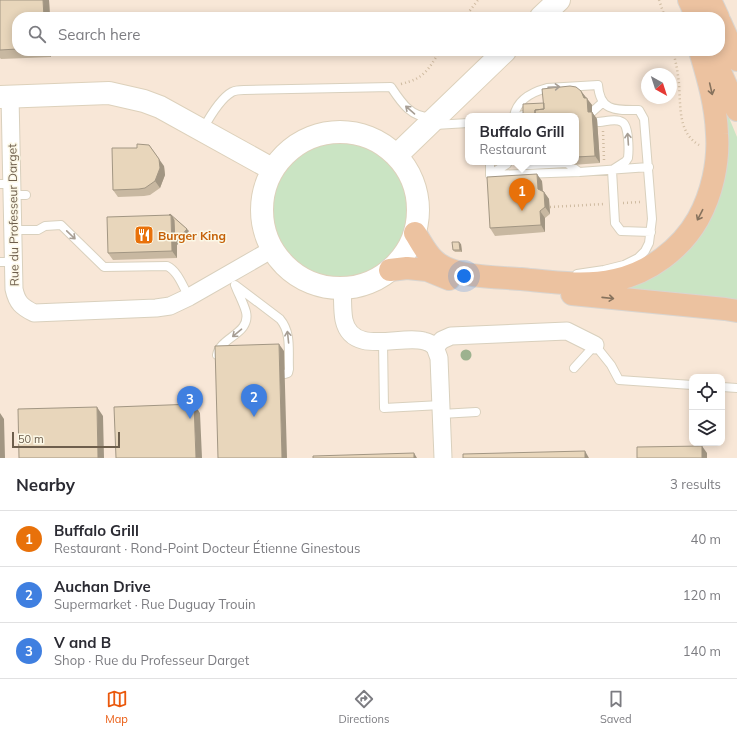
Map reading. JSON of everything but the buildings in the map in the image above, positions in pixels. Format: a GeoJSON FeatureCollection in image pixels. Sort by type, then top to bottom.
{"type":"FeatureCollection","features":[{"type":"Feature","properties":{"kind":"highway"},"geometry":{"type":"LineString","coordinates":[[688,0],[690,12]]}},
{"type":"Feature","properties":{"kind":"highway"},"geometry":{"type":"LineString","coordinates":[[688,0],[694,12]]}},
{"type":"Feature","properties":{"kind":"highway"},"geometry":{"type":"LineString","coordinates":[[710,0],[716,12]]}},
{"type":"Feature","properties":{"kind":"highway"},"geometry":{"type":"LineString","coordinates":[[725,33],[737,60]]}},
{"type":"Feature","properties":{"kind":"highway"},"geometry":{"type":"LineString","coordinates":[[415,233],[434,261],[444,267],[464,274],[582,284],[615,280],[644,270],[662,259],[676,246],[698,219],[711,185],[716,163],[716,116],[711,90],[701,56]]}},
{"type":"Feature","properties":{"kind":"highway"},"geometry":{"type":"LineString","coordinates":[[713,56],[737,110]]}},
{"type":"Feature","properties":{"kind":"highway"},"geometry":{"type":"LineString","coordinates":[[390,270],[420,269],[427,270],[460,282],[737,311]]}},
{"type":"Feature","properties":{"kind":"street"},"geometry":{"type":"LineString","coordinates":[[546,12],[559,0]]}},
{"type":"Feature","properties":{"kind":"street"},"geometry":{"type":"LineString","coordinates":[[397,155],[500,56]]}},
{"type":"Feature","properties":{"kind":"street"},"geometry":{"type":"LineString","coordinates":[[5,96],[109,93],[150,103],[203,130],[272,169]]}},
{"type":"Feature","properties":{"kind":"street","name":"Rue du Professeur Darget"},"geometry":{"type":"LineString","coordinates":[[5,96],[13,190],[14,230],[7,262],[16,298],[26,309],[34,313],[156,308],[170,306],[232,280],[271,250]]}},
{"type":"Feature","properties":{"kind":"street"},"geometry":{"type":"LineString","coordinates":[[331,131],[355,132],[378,140],[397,155],[409,172],[417,192],[419,212],[415,233],[406,253],[390,270],[368,284],[342,289],[321,287],[302,279],[284,266],[271,250],[263,230],[261,210],[264,189],[272,169],[287,151],[308,138],[331,131]]}},
{"type":"Feature","properties":{"kind":"street"},"geometry":{"type":"LineString","coordinates":[[342,289],[344,321],[354,336],[365,342],[424,340],[435,347],[439,358],[443,458]]}},
{"type":"Feature","properties":{"kind":"street"},"geometry":{"type":"LineString","coordinates":[[435,347],[442,340],[450,336],[567,331],[595,345]]}},
{"type":"Feature","properties":{"kind":"lane"},"geometry":{"type":"LineString","coordinates":[[515,113],[521,101],[539,90],[547,88],[598,85],[602,103],[610,108],[618,110],[638,110],[644,118],[646,160],[649,167],[652,219],[649,243],[645,250],[638,258],[624,265],[604,270],[533,280]]}},
{"type":"Feature","properties":{"kind":"lane"},"geometry":{"type":"LineString","coordinates":[[203,130],[210,117],[226,96],[234,91],[244,90],[391,87],[402,102],[416,115],[433,121],[465,123]]}},
{"type":"Feature","properties":{"kind":"lane"},"geometry":{"type":"LineString","coordinates":[[592,112],[602,103]]}},
{"type":"Feature","properties":{"kind":"lane"},"geometry":{"type":"LineString","coordinates":[[597,122],[621,121],[624,122],[627,127],[628,158],[612,170]]}},
{"type":"Feature","properties":{"kind":"lane"},"geometry":{"type":"LineString","coordinates":[[490,165],[490,174]]}},
{"type":"Feature","properties":{"kind":"lane"},"geometry":{"type":"LineString","coordinates":[[490,174],[505,165]]}},
{"type":"Feature","properties":{"kind":"lane"},"geometry":{"type":"LineString","coordinates":[[570,165],[579,172]]}},
{"type":"Feature","properties":{"kind":"lane"},"geometry":{"type":"LineString","coordinates":[[490,174],[579,172],[649,167]]}},
{"type":"Feature","properties":{"kind":"lane"},"geometry":{"type":"LineString","coordinates":[[612,170],[615,223],[621,231],[651,232]]}},
{"type":"Feature","properties":{"kind":"lane"},"geometry":{"type":"LineString","coordinates":[[14,230],[38,230],[45,226],[61,225],[104,267],[166,266],[172,268],[189,297]]}},
{"type":"Feature","properties":{"kind":"lane"},"geometry":{"type":"LineString","coordinates":[[217,365],[218,352],[220,348],[243,328],[245,323],[246,314],[232,280]]}},
{"type":"Feature","properties":{"kind":"lane"},"geometry":{"type":"LineString","coordinates":[[232,280],[280,319],[285,325],[288,334],[289,369],[288,373],[285,374]]}},
{"type":"Feature","properties":{"kind":"lane"},"geometry":{"type":"LineString","coordinates":[[382,342],[384,408],[476,412]]}},
{"type":"Feature","properties":{"kind":"lane"},"geometry":{"type":"LineString","coordinates":[[574,368],[595,345],[611,365],[619,380],[689,385]]}},
{"type":"Feature","properties":{"kind":"lane"},"geometry":{"type":"LineString","coordinates":[[725,387],[737,388]]}},
{"type":"Feature","properties":{"kind":"path"},"geometry":{"type":"LineString","coordinates":[[469,12],[478,0]]}},
{"type":"Feature","properties":{"kind":"path"},"geometry":{"type":"LineString","coordinates":[[659,0],[663,12]]}},
{"type":"Feature","properties":{"kind":"path"},"geometry":{"type":"LineString","coordinates":[[391,87],[414,81],[421,77],[426,73],[437,56]]}},
{"type":"Feature","properties":{"kind":"path"},"geometry":{"type":"LineString","coordinates":[[674,56],[678,75],[682,119],[686,132],[696,143],[702,146],[717,149]]}},
{"type":"Feature","properties":{"kind":"path"},"geometry":{"type":"LineString","coordinates":[[550,207],[651,202]]}},
{"type":"Feature","properties":{"kind":"shaded area"},"geometry":{"type":"Polygon","coordinates":[[[0,0],[737,0],[737,458],[0,458],[0,0]]]}},
{"type":"Feature","properties":{"kind":"green space"},"geometry":{"type":"Polygon","coordinates":[[[725,108],[737,137],[737,303],[614,290],[683,250],[725,108]]]}},
{"type":"Feature","properties":{"kind":"green space"},"geometry":{"type":"Polygon","coordinates":[[[340,140],[360,143],[372,148],[389,160],[401,177],[406,189],[409,209],[406,229],[401,241],[389,258],[372,270],[360,275],[340,278],[320,275],[308,270],[291,258],[279,241],[274,229],[271,209],[274,189],[279,177],[291,160],[308,148],[320,143],[340,140]]]}},
{"type":"Feature","properties":{"kind":"place","name":"Buffalo Grill"},"geometry":{"type":"Point","coordinates":[522,211]}},
{"type":"Feature","properties":{"kind":"place","name":"Burger King"},"geometry":{"type":"Point","coordinates":[144,235]}},
{"type":"Feature","properties":{"kind":"place","name":"Auchan Drive"},"geometry":{"type":"Point","coordinates":[254,417]}},
{"type":"Feature","properties":{"kind":"place","name":"V and B"},"geometry":{"type":"Point","coordinates":[190,419]}}]}
